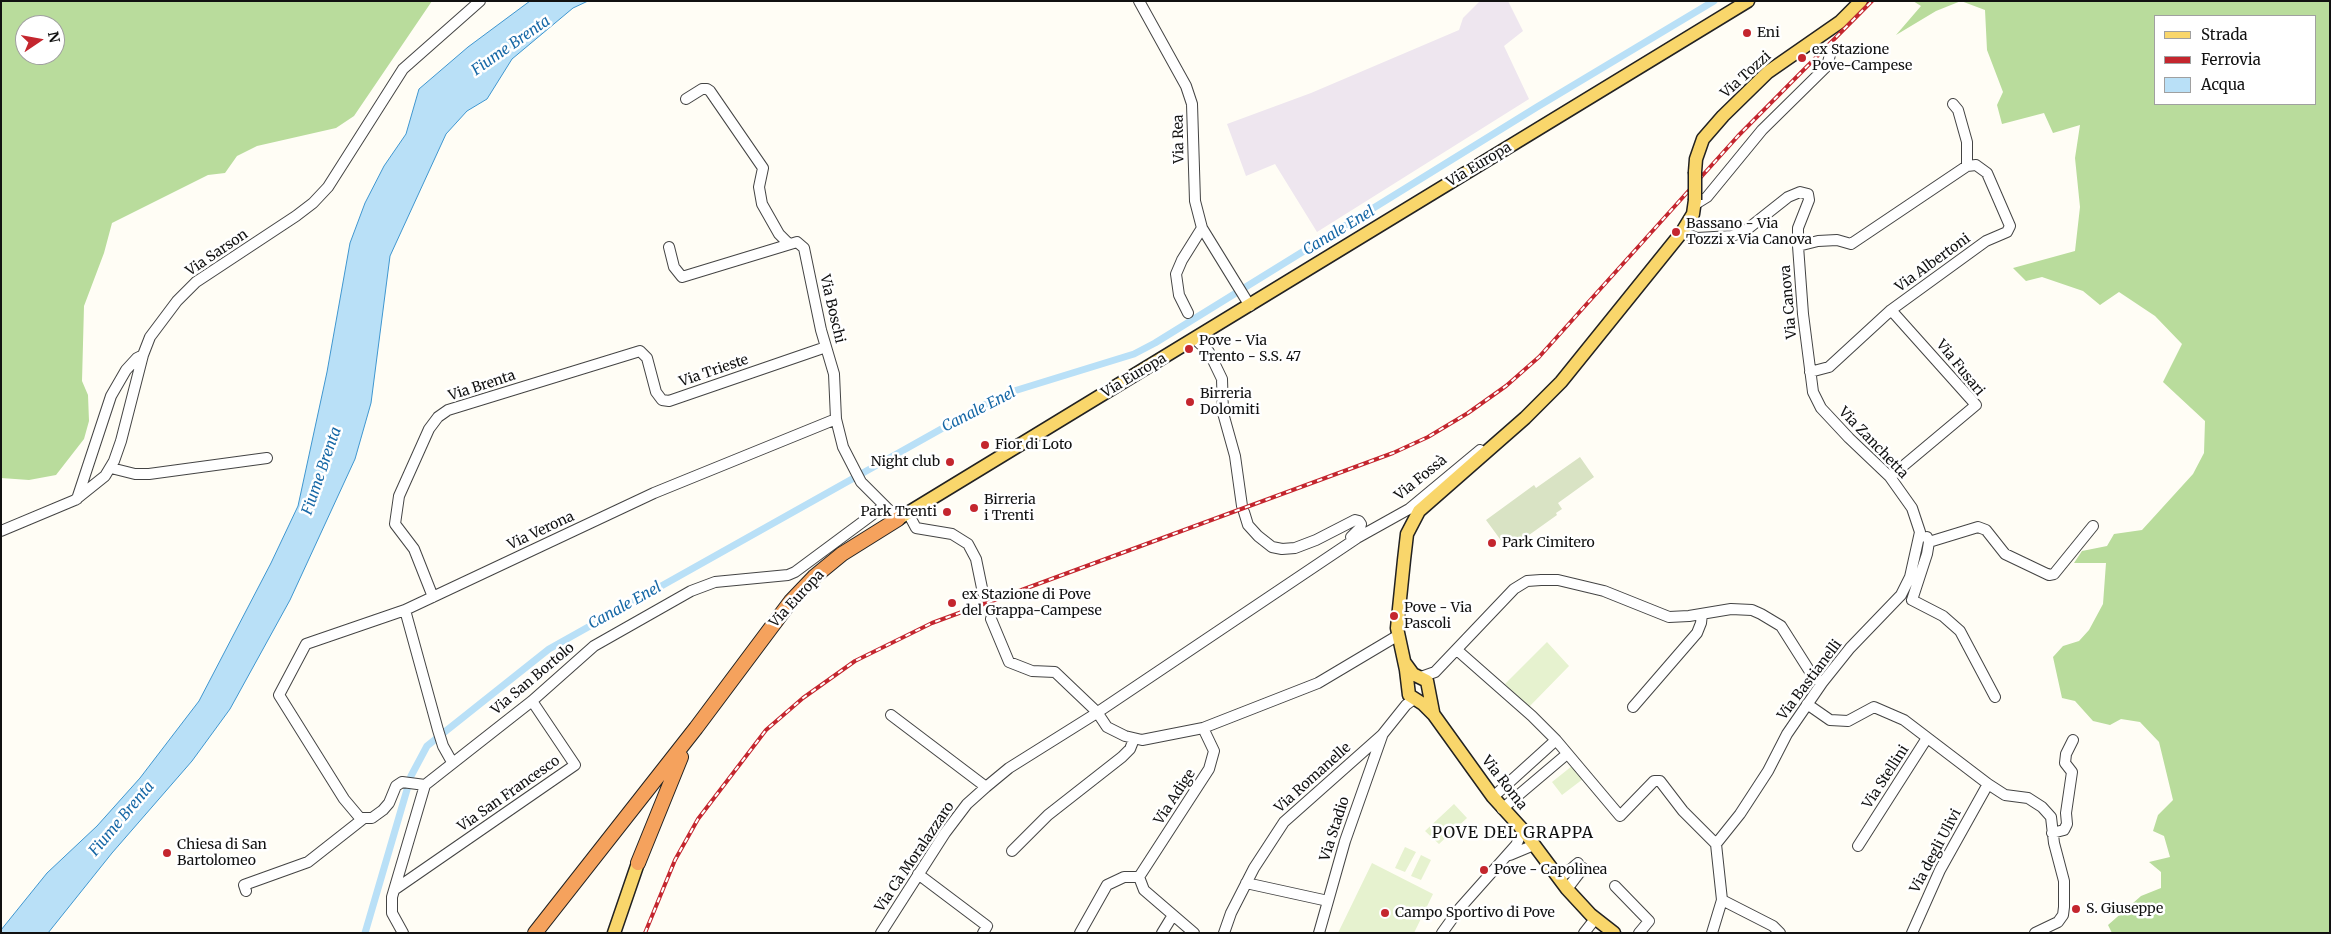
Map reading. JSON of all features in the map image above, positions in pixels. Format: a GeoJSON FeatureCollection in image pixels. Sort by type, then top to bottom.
{"type":"FeatureCollection","features":[{"type":"Feature","properties":{"kind":"highway","name":"Via Europa"},"geometry":{"type":"LineString","coordinates":[[696,728],[771,627],[802,589],[842,554],[903,516]]}},
{"type":"Feature","properties":{"kind":"highway"},"geometry":{"type":"LineString","coordinates":[[535,933],[628,812],[696,728]]}},
{"type":"Feature","properties":{"kind":"highway"},"geometry":{"type":"LineString","coordinates":[[638,863],[668,784],[696,728]]}},
{"type":"Feature","properties":{"kind":"highway"},"geometry":{"type":"LineString","coordinates":[[543,933],[637,811],[657,778]]}},
{"type":"Feature","properties":{"kind":"highway"},"geometry":{"type":"LineString","coordinates":[[527,933],[551,913]]}},
{"type":"Feature","properties":{"kind":"main road","name":"Via Europa"},"geometry":{"type":"LineString","coordinates":[[903,516],[1215,327],[1248,303],[1748,1]]}},
{"type":"Feature","properties":{"kind":"main road","name":"Via Tozzi"},"geometry":{"type":"LineString","coordinates":[[1695,202],[1696,158],[1703,139],[1723,116],[1768,72],[1840,22],[1861,1]]}},
{"type":"Feature","properties":{"kind":"main road","name":"Via Fossà"},"geometry":{"type":"LineString","coordinates":[[1490,449],[1526,418],[1561,382],[1682,232],[1693,214],[1695,202]]}},
{"type":"Feature","properties":{"kind":"main road","name":"Via Roma"},"geometry":{"type":"LineString","coordinates":[[1490,449],[1419,511],[1411,524],[1405,545],[1398,641],[1405,663],[1410,696],[1434,715],[1502,809],[1523,830],[1563,884],[1596,918],[1614,933]]}},
{"type":"Feature","properties":{"kind":"main road","name":"Via Roma"},"geometry":{"type":"LineString","coordinates":[[1405,663],[1413,674],[1424,682],[1434,715]]}},
{"type":"Feature","properties":{"kind":"main road"},"geometry":{"type":"LineString","coordinates":[[1411,679],[1424,682],[1424,697],[1410,696],[1411,679]]}},
{"type":"Feature","properties":{"kind":"main road"},"geometry":{"type":"LineString","coordinates":[[614,933],[638,863]]}},
{"type":"Feature","properties":{"kind":"street","name":"Via Sarson"},"geometry":{"type":"LineString","coordinates":[[1,531],[77,499],[105,476],[111,468],[121,441],[150,337],[176,301],[196,282],[296,216],[328,187],[403,68],[480,1]]}},
{"type":"Feature","properties":{"kind":"street","name":"Via Rea"},"geometry":{"type":"LineString","coordinates":[[1139,1],[1186,86],[1192,104],[1196,207],[1202,228],[1248,303]]}},
{"type":"Feature","properties":{"kind":"street"},"geometry":{"type":"LineString","coordinates":[[1695,202],[1707,197],[1762,130],[1828,66],[1830,51]]}},
{"type":"Feature","properties":{"kind":"street"},"geometry":{"type":"LineString","coordinates":[[670,247],[674,267],[682,278],[789,244],[774,226],[760,198],[759,187],[763,168],[710,91],[707,88],[702,89],[686,99]]}},
{"type":"Feature","properties":{"kind":"street"},"geometry":{"type":"LineString","coordinates":[[1798,246],[1818,241],[1837,240],[1851,244],[1967,166],[1967,142],[1958,110],[1953,104]]}},
{"type":"Feature","properties":{"kind":"street","name":"Via Albertoni"},"geometry":{"type":"LineString","coordinates":[[1810,372],[1829,367],[1891,310],[1986,241],[2009,230],[2010,226],[1987,173],[1976,165],[1967,166]]}},
{"type":"Feature","properties":{"kind":"street","name":"Via Canova"},"geometry":{"type":"LineString","coordinates":[[1682,232],[1697,238],[1732,236],[1745,231],[1788,197],[1804,192],[1808,194],[1810,200],[1798,228],[1798,246],[1810,372]]}},
{"type":"Feature","properties":{"kind":"street"},"geometry":{"type":"LineString","coordinates":[[1188,313],[1179,295],[1176,274],[1182,260],[1202,228]]}},
{"type":"Feature","properties":{"kind":"street","name":"Via Boschi"},"geometry":{"type":"LineString","coordinates":[[789,244],[797,242],[804,248],[826,347],[834,374],[836,418],[844,447],[861,482],[884,506],[903,516],[916,528],[952,534],[968,544],[976,559],[984,593]]}},
{"type":"Feature","properties":{"kind":"street","name":"Via Fusari"},"geometry":{"type":"LineString","coordinates":[[1890,477],[1976,405],[1891,310]]}},
{"type":"Feature","properties":{"kind":"street"},"geometry":{"type":"LineString","coordinates":[[1209,352],[1210,337],[1215,327]]}},
{"type":"Feature","properties":{"kind":"street"},"geometry":{"type":"LineString","coordinates":[[1195,339],[1209,352],[1222,379],[1223,413],[1235,456],[1243,509],[1248,525],[1272,547],[1282,550],[1295,548],[1316,540],[1355,520],[1359,520],[1361,524],[1355,534],[1327,555],[1321,562]]}},
{"type":"Feature","properties":{"kind":"street","name":"Via Trieste"},"geometry":{"type":"LineString","coordinates":[[640,351],[647,358],[656,392],[662,400],[669,401],[826,347]]}},
{"type":"Feature","properties":{"kind":"street","name":"Via Brenta"},"geometry":{"type":"LineString","coordinates":[[433,597],[414,549],[395,524],[399,496],[429,429],[438,417],[448,410],[640,351]]}},
{"type":"Feature","properties":{"kind":"street"},"geometry":{"type":"LineString","coordinates":[[77,499],[111,396],[126,370],[137,358],[144,355]]}},
{"type":"Feature","properties":{"kind":"street","name":"Via Zanchetta"},"geometry":{"type":"LineString","coordinates":[[1810,372],[1814,392],[1821,408],[1890,477],[1912,508],[1920,532]]}},
{"type":"Feature","properties":{"kind":"street","name":"Via Verona"},"geometry":{"type":"LineString","coordinates":[[364,818],[360,818],[344,799],[279,695],[306,644],[405,610],[654,493],[836,418]]}},
{"type":"Feature","properties":{"kind":"street","name":"Via Fossà"},"geometry":{"type":"LineString","coordinates":[[1097,712],[1357,538],[1408,509],[1483,447],[1490,449]]}},
{"type":"Feature","properties":{"kind":"street"},"geometry":{"type":"LineString","coordinates":[[111,468],[135,474],[149,474],[267,458]]}},
{"type":"Feature","properties":{"kind":"street","name":"Via San Bortolo"},"geometry":{"type":"LineString","coordinates":[[420,785],[532,701],[594,646],[691,591],[715,582],[795,572],[884,506]]}},
{"type":"Feature","properties":{"kind":"street"},"geometry":{"type":"LineString","coordinates":[[1928,542],[1978,527],[1986,530],[2005,554],[2049,575],[2054,574],[2093,526]]}},
{"type":"Feature","properties":{"kind":"street"},"geometry":{"type":"LineString","coordinates":[[1920,532],[1924,533],[1928,542],[1927,554],[1912,600],[1942,616],[1960,631],[1995,697]]}},
{"type":"Feature","properties":{"kind":"street","name":"Via Bastianelli"},"geometry":{"type":"LineString","coordinates":[[1716,844],[1740,814],[1768,771],[1787,734],[1822,683],[1850,648],[1901,595],[1910,577],[1920,532]]}},
{"type":"Feature","properties":{"kind":"street"},"geometry":{"type":"LineString","coordinates":[[1424,682],[1514,589],[1527,581],[1558,580],[1604,591],[1669,617],[1740,609],[1752,610],[1772,618],[1786,632],[1814,678],[1822,683]]}},
{"type":"Feature","properties":{"kind":"street"},"geometry":{"type":"LineString","coordinates":[[405,610],[438,730],[443,746],[452,762]]}},
{"type":"Feature","properties":{"kind":"street"},"geometry":{"type":"LineString","coordinates":[[1633,707],[1696,633],[1701,623],[1702,614]]}},
{"type":"Feature","properties":{"kind":"street"},"geometry":{"type":"LineString","coordinates":[[991,619],[1009,662],[1032,671],[1055,672],[1097,712],[1107,726],[1134,739],[1142,740],[1203,728],[1318,683],[1379,646],[1398,641]]}},
{"type":"Feature","properties":{"kind":"street"},"geometry":{"type":"LineString","coordinates":[[1457,650],[1532,716],[1556,740],[1620,816],[1631,802],[1658,780],[1683,811],[1716,844],[1722,900],[1712,933]]}},
{"type":"Feature","properties":{"kind":"street","name":"Via Romanelle"},"geometry":{"type":"LineString","coordinates":[[1224,933],[1231,913],[1246,883],[1284,822],[1382,735],[1410,696]]}},
{"type":"Feature","properties":{"kind":"street","name":"Via San Francesco"},"geometry":{"type":"LineString","coordinates":[[394,890],[575,765],[532,701]]}},
{"type":"Feature","properties":{"kind":"street","name":"Via Stellini"},"geometry":{"type":"LineString","coordinates":[[1807,704],[1830,720],[1848,721],[1874,707],[1904,720],[1928,738],[1858,846]]}},
{"type":"Feature","properties":{"kind":"street","name":"Via Cà Moralazzaro"},"geometry":{"type":"LineString","coordinates":[[881,933],[918,874],[967,804],[1009,768],[1097,712]]}},
{"type":"Feature","properties":{"kind":"street"},"geometry":{"type":"LineString","coordinates":[[891,715],[986,787]]}},
{"type":"Feature","properties":{"kind":"street","name":"Via Adige"},"geometry":{"type":"LineString","coordinates":[[1139,877],[1209,770],[1214,752],[1203,728]]}},
{"type":"Feature","properties":{"kind":"street","name":"Via Stadio"},"geometry":{"type":"LineString","coordinates":[[1319,933],[1345,841],[1382,735]]}},
{"type":"Feature","properties":{"kind":"street"},"geometry":{"type":"LineString","coordinates":[[1928,738],[2005,795],[2028,798],[2042,807],[2051,817],[2052,833],[2064,881],[2064,911],[2058,922],[2035,933]]}},
{"type":"Feature","properties":{"kind":"street"},"geometry":{"type":"LineString","coordinates":[[1012,852],[1048,815],[1122,757],[1130,748],[1134,739]]}},
{"type":"Feature","properties":{"kind":"street"},"geometry":{"type":"LineString","coordinates":[[1493,797],[1556,740]]}},
{"type":"Feature","properties":{"kind":"street"},"geometry":{"type":"LineString","coordinates":[[2052,833],[2064,830],[2067,824],[2066,813],[2072,772],[2065,763],[2066,754],[2073,740]]}},
{"type":"Feature","properties":{"kind":"street"},"geometry":{"type":"LineString","coordinates":[[1502,809],[1541,776],[1571,758]]}},
{"type":"Feature","properties":{"kind":"street"},"geometry":{"type":"LineString","coordinates":[[1530,763],[1541,776]]}},
{"type":"Feature","properties":{"kind":"street"},"geometry":{"type":"LineString","coordinates":[[246,891],[244,884],[308,862],[364,818],[372,818],[389,804],[396,786],[402,782],[420,785],[394,890],[392,913],[403,933]]}},
{"type":"Feature","properties":{"kind":"street","name":"Via degli Ulivi"},"geometry":{"type":"LineString","coordinates":[[1912,933],[1940,870],[1988,784]]}},
{"type":"Feature","properties":{"kind":"street"},"geometry":{"type":"LineString","coordinates":[[1442,933],[1460,908],[1516,845],[1523,830]]}},
{"type":"Feature","properties":{"kind":"street"},"geometry":{"type":"LineString","coordinates":[[1505,858],[1534,845]]}},
{"type":"Feature","properties":{"kind":"street"},"geometry":{"type":"LineString","coordinates":[[1563,884],[1580,866]]}},
{"type":"Feature","properties":{"kind":"street"},"geometry":{"type":"LineString","coordinates":[[918,874],[988,926],[983,933]]}},
{"type":"Feature","properties":{"kind":"street"},"geometry":{"type":"LineString","coordinates":[[1080,933],[1107,885],[1124,877],[1139,877],[1144,890],[1194,933]]}},
{"type":"Feature","properties":{"kind":"street"},"geometry":{"type":"LineString","coordinates":[[1246,883],[1328,901]]}},
{"type":"Feature","properties":{"kind":"street"},"geometry":{"type":"LineString","coordinates":[[1614,886],[1649,921],[1640,933]]}},
{"type":"Feature","properties":{"kind":"street"},"geometry":{"type":"LineString","coordinates":[[1722,900],[1773,926],[1780,933]]}},
{"type":"Feature","properties":{"kind":"street"},"geometry":{"type":"LineString","coordinates":[[1162,933],[1173,915]]}},
{"type":"Feature","properties":{"kind":"street"},"geometry":{"type":"LineString","coordinates":[[1584,933],[1596,918]]}},
{"type":"Feature","properties":{"kind":"shaded area"},"geometry":{"type":"Polygon","coordinates":[[[1480,1],[1508,1],[1523,31],[1504,46],[1529,99],[1317,232],[1275,164],[1246,176],[1227,124],[1311,93],[1459,30],[1463,18],[1480,1]]]}},
{"type":"Feature","properties":{"kind":"green space"},"geometry":{"type":"Polygon","coordinates":[[[1,1],[432,1],[354,116],[336,128],[257,146],[237,156],[225,173],[208,175],[112,223],[104,253],[84,306],[82,381],[88,395],[89,421],[84,439],[56,475],[29,480],[1,478],[1,1]]]}},
{"type":"Feature","properties":{"kind":"green space"},"geometry":{"type":"Polygon","coordinates":[[[1913,1],[1961,1],[1936,11],[1896,35],[1921,6],[1913,1]]]}},
{"type":"Feature","properties":{"kind":"green space"},"geometry":{"type":"Polygon","coordinates":[[[1961,1],[2330,1],[2330,933],[2112,933],[2108,925],[2141,896],[2161,888],[2161,872],[2149,862],[2170,857],[2164,836],[2153,831],[2158,815],[2173,800],[2159,742],[2140,722],[2121,719],[2110,725],[2093,721],[2075,701],[2062,698],[2053,657],[2063,646],[2079,641],[2089,630],[2103,604],[2106,563],[2074,563],[2082,551],[2107,546],[2114,534],[2142,530],[2193,474],[2204,453],[2205,421],[2163,382],[2182,344],[2155,316],[2119,292],[2100,305],[2083,291],[2042,277],[2026,281],[2013,268],[2075,251],[2080,207],[2075,158],[2080,125],[2053,133],[2044,113],[2002,124],[1997,105],[2003,92],[1987,50],[1985,10],[1961,1]]]}},
{"type":"Feature","properties":{"kind":"green space"},"geometry":{"type":"Polygon","coordinates":[[[1580,457],[1594,477],[1558,503],[1562,509],[1556,513],[1557,515],[1508,550],[1486,520],[1534,485],[1536,488],[1580,457]]]}},
{"type":"Feature","properties":{"kind":"green space"},"geometry":{"type":"Polygon","coordinates":[[[1547,642],[1569,666],[1529,707],[1505,684],[1547,642]]]}},
{"type":"Feature","properties":{"kind":"green space"},"geometry":{"type":"Polygon","coordinates":[[[1572,766],[1583,779],[1562,795],[1552,782],[1572,766]]]}},
{"type":"Feature","properties":{"kind":"green space"},"geometry":{"type":"Polygon","coordinates":[[[1454,804],[1467,818],[1439,844],[1425,831],[1454,804]]]}},
{"type":"Feature","properties":{"kind":"green space"},"geometry":{"type":"Polygon","coordinates":[[[1405,847],[1416,852],[1405,872],[1395,868],[1405,847]]]}},
{"type":"Feature","properties":{"kind":"green space"},"geometry":{"type":"Polygon","coordinates":[[[1421,855],[1431,860],[1421,880],[1411,876],[1421,855]]]}},
{"type":"Feature","properties":{"kind":"green space","name":"Campo Sportivo di Pove"},"geometry":{"type":"Polygon","coordinates":[[[1372,863],[1433,894],[1414,933],[1338,933],[1372,863]]]}},
{"type":"Feature","properties":{"kind":"water","name":"Fiume Brenta"},"geometry":{"type":"Polygon","coordinates":[[[530,1],[588,1],[573,8],[512,59],[487,99],[467,111],[446,134],[390,256],[371,403],[355,459],[290,600],[230,709],[192,761],[112,853],[48,933],[1,933],[1,930],[47,873],[97,826],[140,778],[199,701],[271,563],[298,506],[327,372],[350,243],[365,203],[384,166],[406,134],[419,89],[468,47],[530,1]]]}},
{"type":"Feature","properties":{"kind":"waterway","name":"Canale Enel"},"geometry":{"type":"LineString","coordinates":[[365,933],[411,776],[427,746],[549,649],[984,405],[1014,391],[1134,354],[1155,343],[1537,107],[1714,1]]}},
{"type":"Feature","properties":{"kind":"tunnel"},"geometry":{"type":"LineString","coordinates":[[983,593],[991,619]]}},
{"type":"Feature","properties":{"kind":"railway"},"geometry":{"type":"LineString","coordinates":[[645,933],[675,860],[698,819],[766,730],[803,698],[855,661],[932,623],[1393,453],[1428,437],[1468,413],[1506,386],[1539,357],[1738,136],[1872,1]]}},
{"type":"Feature","properties":{"kind":"place","name":"Eni"},"geometry":{"type":"Point","coordinates":[1747,33]}},
{"type":"Feature","properties":{"kind":"place","name":"ex Stazione Pove-Campese"},"geometry":{"type":"Point","coordinates":[1802,58]}},
{"type":"Feature","properties":{"kind":"place","name":"Bassano - Via Tozzi x Via Canova"},"geometry":{"type":"Point","coordinates":[1676,232]}},
{"type":"Feature","properties":{"kind":"place","name":"Pove - Via Trento - S.S. 47"},"geometry":{"type":"Point","coordinates":[1189,349]}},
{"type":"Feature","properties":{"kind":"place","name":"Birreria Dolomiti"},"geometry":{"type":"Point","coordinates":[1190,402]}},
{"type":"Feature","properties":{"kind":"place","name":"Fior di Loto"},"geometry":{"type":"Point","coordinates":[985,445]}},
{"type":"Feature","properties":{"kind":"place","name":"Night club"},"geometry":{"type":"Point","coordinates":[950,462]}},
{"type":"Feature","properties":{"kind":"place","name":"Birreria i Trenti"},"geometry":{"type":"Point","coordinates":[974,508]}},
{"type":"Feature","properties":{"kind":"place","name":"Park Trenti"},"geometry":{"type":"Point","coordinates":[947,512]}},
{"type":"Feature","properties":{"kind":"place","name":"Park Cimitero"},"geometry":{"type":"Point","coordinates":[1492,543]}},
{"type":"Feature","properties":{"kind":"place","name":"ex Stazione di Pove del Grappa-Campese"},"geometry":{"type":"Point","coordinates":[952,603]}},
{"type":"Feature","properties":{"kind":"place","name":"Pove - Via Pascoli"},"geometry":{"type":"Point","coordinates":[1394,616]}},
{"type":"Feature","properties":{"kind":"place","name":"Chiesa di San Bartolomeo"},"geometry":{"type":"Point","coordinates":[167,853]}},
{"type":"Feature","properties":{"kind":"place","name":"Pove - Capolinea"},"geometry":{"type":"Point","coordinates":[1484,870]}},
{"type":"Feature","properties":{"kind":"place","name":"S. Giuseppe"},"geometry":{"type":"Point","coordinates":[2076,909]}},
{"type":"Feature","properties":{"kind":"place","name":"Campo Sportivo di Pove"},"geometry":{"type":"Point","coordinates":[1385,913]}},
{"type":"Feature","properties":{"kind":"district","name":"POVE DEL GRAPPA"},"geometry":{"type":"Point","coordinates":[1513,833]}}]}
